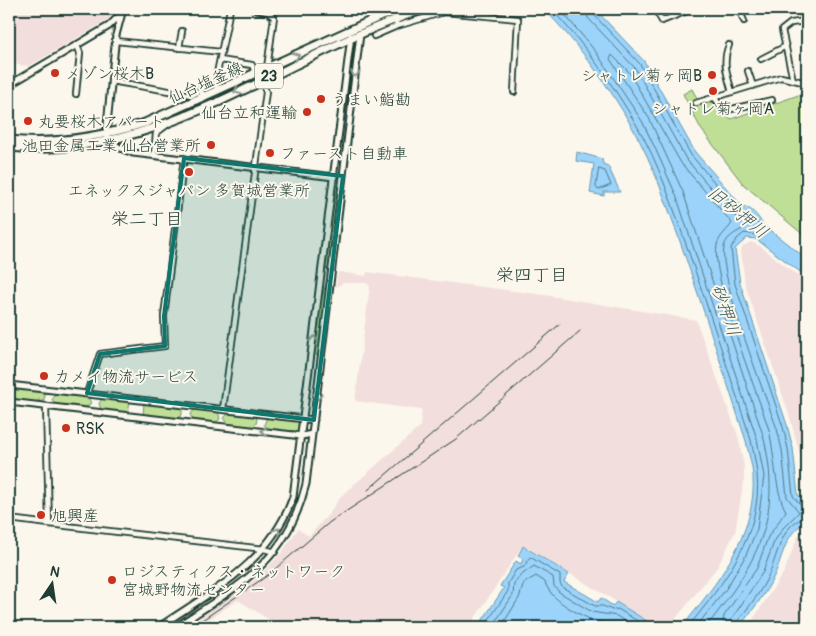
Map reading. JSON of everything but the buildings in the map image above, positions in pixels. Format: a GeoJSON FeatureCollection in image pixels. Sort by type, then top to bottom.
{"type":"FeatureCollection","features":[{"type":"Feature","properties":{"kind":"main road","name":"仙台塩釜線"},"geometry":{"type":"LineString","coordinates":[[9,140],[31,142],[60,141],[106,135],[145,123],[403,9]]}},
{"type":"Feature","properties":{"kind":"main road","name":"仙台塩釜線"},"geometry":{"type":"LineString","coordinates":[[9,147],[68,147],[112,141],[173,122],[360,35],[396,23],[426,9]]}},
{"type":"Feature","properties":{"kind":"street"},"geometry":{"type":"LineString","coordinates":[[218,92],[215,83],[230,9]]}},
{"type":"Feature","properties":{"kind":"street"},"geometry":{"type":"LineString","coordinates":[[253,9],[268,12],[274,18],[267,69]]}},
{"type":"Feature","properties":{"kind":"street"},"geometry":{"type":"LineString","coordinates":[[374,36],[396,23],[461,9]]}},
{"type":"Feature","properties":{"kind":"street"},"geometry":{"type":"LineString","coordinates":[[655,9],[662,21],[687,12],[686,9]]}},
{"type":"Feature","properties":{"kind":"street"},"geometry":{"type":"LineString","coordinates":[[739,9],[744,21]]}},
{"type":"Feature","properties":{"kind":"street"},"geometry":{"type":"LineString","coordinates":[[794,80],[782,30],[791,24],[807,22],[800,9]]}},
{"type":"Feature","properties":{"kind":"street"},"geometry":{"type":"LineString","coordinates":[[9,85],[109,26],[122,11]]}},
{"type":"Feature","properties":{"kind":"street"},"geometry":{"type":"LineString","coordinates":[[122,11],[116,35],[106,135],[112,141],[126,150],[154,155],[343,176]]}},
{"type":"Feature","properties":{"kind":"street"},"geometry":{"type":"LineString","coordinates":[[444,12],[518,19],[514,92]]}},
{"type":"Feature","properties":{"kind":"street"},"geometry":{"type":"LineString","coordinates":[[109,26],[116,35]]}},
{"type":"Feature","properties":{"kind":"street"},"geometry":{"type":"LineString","coordinates":[[176,627],[259,570],[288,534],[300,508],[306,484],[361,26]]}},
{"type":"Feature","properties":{"kind":"street"},"geometry":{"type":"LineString","coordinates":[[179,48],[182,30]]}},
{"type":"Feature","properties":{"kind":"street"},"geometry":{"type":"LineString","coordinates":[[159,627],[244,570],[279,530],[293,498],[352,31]]}},
{"type":"Feature","properties":{"kind":"street"},"geometry":{"type":"LineString","coordinates":[[116,41],[222,52]]}},
{"type":"Feature","properties":{"kind":"street"},"geometry":{"type":"LineString","coordinates":[[76,94],[80,53],[77,45]]}},
{"type":"Feature","properties":{"kind":"street"},"geometry":{"type":"LineString","coordinates":[[728,45],[725,53],[725,66],[732,92]]}},
{"type":"Feature","properties":{"kind":"street"},"geometry":{"type":"LineString","coordinates":[[761,58],[786,46]]}},
{"type":"Feature","properties":{"kind":"street"},"geometry":{"type":"LineString","coordinates":[[220,60],[252,65],[256,74]]}},
{"type":"Feature","properties":{"kind":"street"},"geometry":{"type":"LineString","coordinates":[[748,71],[752,86]]}},
{"type":"Feature","properties":{"kind":"street"},"geometry":{"type":"LineString","coordinates":[[696,103],[781,77],[807,83]]}},
{"type":"Feature","properties":{"kind":"street"},"geometry":{"type":"LineString","coordinates":[[223,409],[266,92],[261,80]]}},
{"type":"Feature","properties":{"kind":"street"},"geometry":{"type":"LineString","coordinates":[[111,81],[192,95],[201,90],[204,98]]}},
{"type":"Feature","properties":{"kind":"street"},"geometry":{"type":"LineString","coordinates":[[714,97],[723,109],[727,110],[772,100]]}},
{"type":"Feature","properties":{"kind":"street"},"geometry":{"type":"LineString","coordinates":[[341,116],[350,118]]}},
{"type":"Feature","properties":{"kind":"street"},"geometry":{"type":"LineString","coordinates":[[154,155],[156,133],[173,122]]}},
{"type":"Feature","properties":{"kind":"street"},"geometry":{"type":"LineString","coordinates":[[87,393],[100,354],[165,346],[164,316],[184,158]]}},
{"type":"Feature","properties":{"kind":"street"},"geometry":{"type":"LineString","coordinates":[[9,384],[314,420]]}},
{"type":"Feature","properties":{"kind":"street"},"geometry":{"type":"LineString","coordinates":[[9,402],[302,436],[312,434]]}},
{"type":"Feature","properties":{"kind":"street"},"geometry":{"type":"LineString","coordinates":[[46,406],[49,524]]}},
{"type":"Feature","properties":{"kind":"street"},"geometry":{"type":"LineString","coordinates":[[9,520],[264,549],[275,552]]}},
{"type":"Feature","properties":{"kind":"highlighted area"},"geometry":{"type":"Polygon","coordinates":[[[184,158],[343,176],[314,420],[87,393],[100,354],[165,346],[164,316],[184,158]]]}},
{"type":"Feature","properties":{"kind":"shaded area"},"geometry":{"type":"Polygon","coordinates":[[[9,9],[114,9],[108,20],[29,66],[9,64],[9,9]]]}},
{"type":"Feature","properties":{"kind":"shaded area"},"geometry":{"type":"Polygon","coordinates":[[[751,242],[760,246],[807,283],[807,496],[802,490],[800,455],[790,417],[745,284],[741,250],[743,246],[751,242]]]}},
{"type":"Feature","properties":{"kind":"shaded area"},"geometry":{"type":"Polygon","coordinates":[[[338,272],[366,276],[367,272],[544,295],[696,320],[738,436],[744,467],[744,479],[735,532],[718,566],[669,627],[645,627],[648,621],[523,545],[469,627],[281,627],[238,600],[197,627],[187,627],[260,576],[282,552],[298,529],[309,536],[328,515],[341,496],[420,427],[422,410],[355,401],[370,286],[366,283],[343,283],[336,287],[338,272]]]}},
{"type":"Feature","properties":{"kind":"shaded area"},"geometry":{"type":"Polygon","coordinates":[[[807,530],[807,627],[748,627],[784,572],[798,536],[807,530]]]}},
{"type":"Feature","properties":{"kind":"green space"},"geometry":{"type":"Polygon","coordinates":[[[692,89],[700,104],[713,100],[731,119],[807,92],[807,238],[743,184],[701,129],[683,94],[692,89]]]}},
{"type":"Feature","properties":{"kind":"green space"},"geometry":{"type":"Polygon","coordinates":[[[337,184],[339,186],[330,267],[327,269],[325,267],[334,186],[337,184]]]}},
{"type":"Feature","properties":{"kind":"green space"},"geometry":{"type":"Polygon","coordinates":[[[327,280],[319,354],[317,356],[315,353],[320,304],[327,280]]]}},
{"type":"Feature","properties":{"kind":"green space"},"geometry":{"type":"Polygon","coordinates":[[[9,386],[41,390],[45,394],[44,400],[38,400],[37,403],[9,400],[9,386]]]}},
{"type":"Feature","properties":{"kind":"green space"},"geometry":{"type":"Polygon","coordinates":[[[56,392],[87,395],[91,403],[84,409],[57,406],[52,400],[56,392]]]}},
{"type":"Feature","properties":{"kind":"green space"},"geometry":{"type":"Polygon","coordinates":[[[103,398],[130,400],[128,414],[101,410],[99,403],[103,398]]]}},
{"type":"Feature","properties":{"kind":"green space"},"geometry":{"type":"Polygon","coordinates":[[[144,402],[179,406],[182,409],[182,415],[177,419],[143,416],[144,402]]]}},
{"type":"Feature","properties":{"kind":"green space"},"geometry":{"type":"Polygon","coordinates":[[[196,408],[218,411],[220,419],[215,423],[195,422],[190,415],[196,408]]]}},
{"type":"Feature","properties":{"kind":"green space"},"geometry":{"type":"Polygon","coordinates":[[[230,412],[253,415],[257,419],[256,424],[251,428],[229,425],[224,418],[230,412]]]}},
{"type":"Feature","properties":{"kind":"green space"},"geometry":{"type":"Polygon","coordinates":[[[267,417],[299,420],[298,431],[269,430],[264,425],[267,417]]]}},
{"type":"Feature","properties":{"kind":"water"},"geometry":{"type":"Polygon","coordinates":[[[544,9],[595,9],[644,61],[695,152],[742,206],[752,210],[763,225],[807,259],[807,277],[756,239],[747,238],[735,249],[740,283],[793,448],[798,495],[807,501],[807,522],[800,526],[789,538],[771,583],[739,627],[682,627],[721,575],[742,538],[749,518],[753,497],[753,475],[746,441],[683,250],[660,187],[640,141],[603,80],[569,36],[544,9]]]}},
{"type":"Feature","properties":{"kind":"water"},"geometry":{"type":"Polygon","coordinates":[[[577,152],[602,159],[603,164],[608,166],[620,192],[604,192],[604,196],[590,193],[594,164],[576,161],[577,152]]]}},
{"type":"Feature","properties":{"kind":"water"},"geometry":{"type":"Polygon","coordinates":[[[523,546],[569,574],[564,582],[598,602],[601,598],[613,606],[616,602],[647,621],[644,627],[478,627],[504,588],[500,586],[516,561],[521,564],[523,559],[518,556],[523,546]]]}},
{"type":"Feature","properties":{"kind":"railway"},"geometry":{"type":"LineString","coordinates":[[368,490],[560,324]]}},
{"type":"Feature","properties":{"kind":"railway"},"geometry":{"type":"LineString","coordinates":[[192,627],[268,575],[330,522],[456,439],[580,331]]}},
{"type":"Feature","properties":{"kind":"place","name":"メゾン桜木B"},"geometry":{"type":"Point","coordinates":[55,73]}},
{"type":"Feature","properties":{"kind":"place","name":"シャトレ菊ヶ岡B"},"geometry":{"type":"Point","coordinates":[712,75]}},
{"type":"Feature","properties":{"kind":"place","name":"シャトレ菊ヶ岡A"},"geometry":{"type":"Point","coordinates":[713,91]}},
{"type":"Feature","properties":{"kind":"place","name":"うまい鮨勘"},"geometry":{"type":"Point","coordinates":[321,99]}},
{"type":"Feature","properties":{"kind":"place","name":"仙台立和運輸"},"geometry":{"type":"Point","coordinates":[307,112]}},
{"type":"Feature","properties":{"kind":"place","name":"丸要桜木アパート"},"geometry":{"type":"Point","coordinates":[28,121]}},
{"type":"Feature","properties":{"kind":"place","name":"池田金属工業 仙台営業所"},"geometry":{"type":"Point","coordinates":[211,145]}},
{"type":"Feature","properties":{"kind":"place","name":"ファースト自動車"},"geometry":{"type":"Point","coordinates":[270,153]}},
{"type":"Feature","properties":{"kind":"place","name":"エネックスジャパン 多賀城営業所"},"geometry":{"type":"Point","coordinates":[189,172]}},
{"type":"Feature","properties":{"kind":"place","name":"カメイ物流サービス"},"geometry":{"type":"Point","coordinates":[44,376]}},
{"type":"Feature","properties":{"kind":"place","name":"RSK"},"geometry":{"type":"Point","coordinates":[66,428]}},
{"type":"Feature","properties":{"kind":"place","name":"旭興産"},"geometry":{"type":"Point","coordinates":[41,515]}},
{"type":"Feature","properties":{"kind":"place","name":"ロジスティクス・ネットワーク 宮城野物流センター"},"geometry":{"type":"Point","coordinates":[112,580]}},
{"type":"Feature","properties":{"kind":"district","name":"栄二丁目"},"geometry":{"type":"Point","coordinates":[147,219]}},
{"type":"Feature","properties":{"kind":"district","name":"栄四丁目"},"geometry":{"type":"Point","coordinates":[532,275]}},
{"type":"Feature","properties":{"kind":"water label","name":"旧砂押川"},"geometry":{"type":"Point","coordinates":[738,212]}},
{"type":"Feature","properties":{"kind":"water label","name":"砂押川"},"geometry":{"type":"Point","coordinates":[726,310]}}]}
